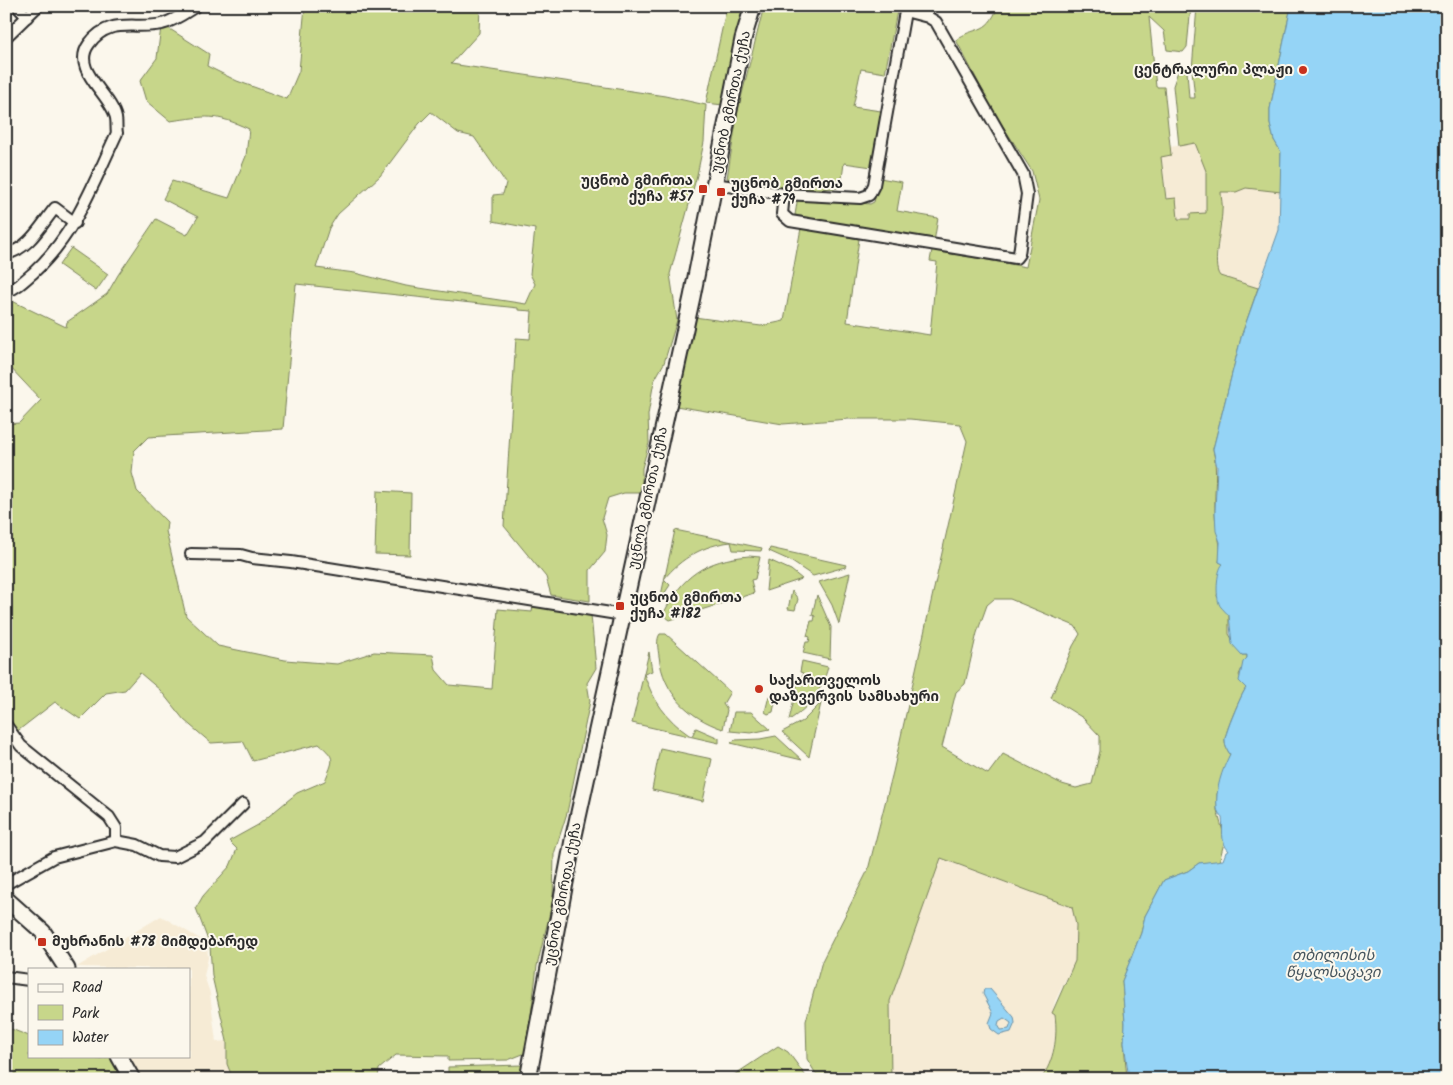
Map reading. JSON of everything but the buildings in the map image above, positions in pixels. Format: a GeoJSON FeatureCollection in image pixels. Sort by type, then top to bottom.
{"type":"FeatureCollection","features":[{"type":"Feature","properties":{"kind":"main road","name":"უცნობ გმირთა ქუჩა"},"geometry":{"type":"LineString","coordinates":[[528,1079],[560,904],[623,615],[743,39],[752,6]]}},
{"type":"Feature","properties":{"kind":"main road"},"geometry":{"type":"LineString","coordinates":[[6,899],[43,932],[66,968]]}},
{"type":"Feature","properties":{"kind":"main road"},"geometry":{"type":"LineString","coordinates":[[120,1058],[132,1079]]}},
{"type":"Feature","properties":{"kind":"street"},"geometry":{"type":"LineString","coordinates":[[17,6],[27,17]]}},
{"type":"Feature","properties":{"kind":"street"},"geometry":{"type":"LineString","coordinates":[[6,37],[38,6]]}},
{"type":"Feature","properties":{"kind":"street"},"geometry":{"type":"LineString","coordinates":[[6,292],[23,282],[54,254],[75,223],[117,133],[116,117],[85,67],[83,57],[85,50],[96,34],[111,27],[161,24],[177,18],[196,6]]}},
{"type":"Feature","properties":{"kind":"street"},"geometry":{"type":"LineString","coordinates":[[714,184],[784,194],[866,197],[872,191],[906,9],[936,22],[1023,174],[1027,194],[1019,254],[1016,258],[790,221],[782,214],[784,194]]}},
{"type":"Feature","properties":{"kind":"street"},"geometry":{"type":"LineString","coordinates":[[6,254],[16,252],[26,244],[55,208],[75,223]]}},
{"type":"Feature","properties":{"kind":"street"},"geometry":{"type":"LineString","coordinates":[[191,554],[241,555],[291,562],[623,615]]}},
{"type":"Feature","properties":{"kind":"street"},"geometry":{"type":"LineString","coordinates":[[6,725],[21,746],[109,817],[116,828],[116,841]]}},
{"type":"Feature","properties":{"kind":"street"},"geometry":{"type":"LineString","coordinates":[[6,884],[54,857],[116,841],[137,846],[159,856],[175,857],[205,842],[243,804]]}},
{"type":"Feature","properties":{"kind":"street"},"geometry":{"type":"LineString","coordinates":[[6,977],[28,980]]}},
{"type":"Feature","properties":{"kind":"shaded area"},"geometry":{"type":"Polygon","coordinates":[[[1195,143],[1206,171],[1206,214],[1191,214],[1190,219],[1178,219],[1167,200],[1161,156],[1171,155],[1170,147],[1195,143]]]}},
{"type":"Feature","properties":{"kind":"shaded area"},"geometry":{"type":"Polygon","coordinates":[[[1245,188],[1281,192],[1279,230],[1258,288],[1220,276],[1217,273],[1221,192],[1236,192],[1245,188]]]}},
{"type":"Feature","properties":{"kind":"shaded area"},"geometry":{"type":"Polygon","coordinates":[[[940,858],[1072,907],[1076,925],[1075,961],[1055,1001],[1052,1013],[1055,1015],[1056,1034],[1050,1066],[1041,1079],[891,1079],[890,1001],[940,858]]]}},
{"type":"Feature","properties":{"kind":"shaded area"},"geometry":{"type":"Polygon","coordinates":[[[161,916],[207,943],[208,958],[204,976],[210,993],[216,1042],[227,1041],[227,1064],[233,1079],[140,1079],[128,1058],[190,1058],[190,968],[77,967],[161,916]]]}},
{"type":"Feature","properties":{"kind":"green space"},"geometry":{"type":"Polygon","coordinates":[[[305,6],[480,6],[479,33],[451,64],[665,96],[706,105],[704,142],[697,175],[670,274],[677,320],[664,363],[654,381],[648,415],[649,443],[642,468],[642,493],[624,493],[608,498],[602,518],[607,535],[605,552],[590,570],[590,601],[551,595],[546,577],[504,526],[516,338],[530,339],[532,311],[296,284],[283,429],[148,437],[134,451],[132,473],[137,491],[167,522],[166,531],[186,616],[218,646],[285,660],[337,664],[374,652],[433,655],[436,670],[449,685],[492,689],[498,609],[532,612],[533,605],[591,615],[596,668],[587,683],[590,701],[567,813],[554,854],[553,900],[537,966],[528,1052],[508,1060],[448,1061],[448,1056],[396,1055],[379,1069],[378,1079],[233,1079],[227,1064],[227,1041],[212,976],[210,946],[196,908],[203,896],[230,866],[237,849],[229,841],[258,825],[297,793],[325,781],[332,760],[325,749],[319,744],[253,761],[243,741],[211,743],[184,720],[160,690],[140,673],[125,690],[106,693],[80,719],[55,702],[15,733],[6,721],[6,424],[19,423],[41,400],[6,363],[6,298],[66,327],[67,322],[107,294],[156,219],[187,235],[198,217],[163,199],[172,181],[229,198],[246,156],[249,129],[227,120],[211,117],[170,121],[146,101],[140,81],[157,58],[161,27],[165,26],[209,54],[207,66],[237,81],[287,99],[299,71],[305,6]],[[431,112],[419,124],[380,176],[338,214],[329,228],[316,268],[355,273],[406,286],[526,304],[535,284],[530,274],[535,229],[493,221],[493,195],[503,194],[506,183],[474,137],[458,133],[431,112]]]}},
{"type":"Feature","properties":{"kind":"green space"},"geometry":{"type":"Polygon","coordinates":[[[727,6],[744,6],[723,105],[706,103],[727,6]]]}},
{"type":"Feature","properties":{"kind":"green space"},"geometry":{"type":"Polygon","coordinates":[[[764,6],[898,6],[885,73],[861,69],[853,107],[881,111],[872,167],[844,163],[841,186],[838,188],[788,190],[727,178],[738,110],[764,6]]]}},
{"type":"Feature","properties":{"kind":"green space"},"geometry":{"type":"Polygon","coordinates":[[[998,6],[1191,6],[1187,47],[1183,52],[1167,50],[1164,31],[1149,17],[1156,87],[1164,87],[1171,155],[1161,157],[1166,199],[1176,198],[1178,219],[1190,219],[1190,214],[1206,213],[1206,171],[1195,143],[1179,146],[1173,86],[1178,71],[1184,69],[1187,71],[1189,98],[1195,98],[1192,70],[1197,6],[1291,6],[1270,109],[1270,124],[1274,140],[1281,152],[1281,192],[1246,188],[1236,192],[1221,192],[1222,218],[1217,255],[1218,271],[1220,276],[1258,288],[1242,334],[1213,449],[1216,473],[1215,518],[1220,549],[1219,562],[1224,564],[1217,596],[1229,615],[1229,634],[1242,655],[1247,655],[1239,675],[1246,688],[1226,736],[1226,746],[1230,754],[1217,794],[1217,810],[1225,839],[1219,862],[1199,863],[1188,871],[1164,880],[1145,916],[1141,933],[1122,981],[1127,1079],[1041,1079],[1052,1057],[1054,1048],[1056,1023],[1055,1015],[1052,1013],[1075,961],[1076,925],[1072,907],[941,858],[890,1001],[891,1079],[819,1079],[807,1059],[806,1021],[822,961],[868,870],[893,772],[967,441],[960,424],[910,419],[849,419],[783,424],[676,406],[694,317],[761,326],[784,321],[801,228],[859,239],[847,322],[930,335],[937,262],[930,261],[932,250],[1026,267],[1039,200],[1032,171],[995,114],[956,40],[985,26],[994,16],[998,6]],[[994,599],[987,605],[977,633],[965,684],[956,692],[942,747],[988,774],[1003,754],[1062,784],[1076,788],[1092,784],[1100,751],[1100,736],[1083,718],[1051,698],[1080,634],[1075,626],[1010,599],[994,599]]]}},
{"type":"Feature","properties":{"kind":"green space"},"geometry":{"type":"Polygon","coordinates":[[[880,178],[902,182],[897,211],[938,218],[934,242],[795,215],[798,196],[870,204],[874,202],[880,178]]]}},
{"type":"Feature","properties":{"kind":"green space"},"geometry":{"type":"Polygon","coordinates":[[[71,248],[108,274],[96,291],[59,265],[71,248]]]}},
{"type":"Feature","properties":{"kind":"green space"},"geometry":{"type":"Polygon","coordinates":[[[377,491],[411,493],[410,555],[375,554],[377,491]]]}},
{"type":"Feature","properties":{"kind":"green space"},"geometry":{"type":"Polygon","coordinates":[[[675,530],[762,548],[761,551],[733,550],[731,542],[702,549],[678,565],[665,578],[675,530]]]}},
{"type":"Feature","properties":{"kind":"green space"},"geometry":{"type":"Polygon","coordinates":[[[770,548],[846,565],[845,567],[813,576],[789,560],[769,551],[770,548]]]}},
{"type":"Feature","properties":{"kind":"green space"},"geometry":{"type":"Polygon","coordinates":[[[749,556],[760,557],[755,579],[751,580],[754,593],[670,620],[663,615],[678,590],[696,572],[720,561],[749,556]]]}},
{"type":"Feature","properties":{"kind":"green space"},"geometry":{"type":"Polygon","coordinates":[[[769,560],[791,570],[802,579],[766,591],[769,560]]]}},
{"type":"Feature","properties":{"kind":"green space"},"geometry":{"type":"Polygon","coordinates":[[[850,573],[839,624],[832,605],[819,582],[850,573]]]}},
{"type":"Feature","properties":{"kind":"green space"},"geometry":{"type":"Polygon","coordinates":[[[664,579],[670,585],[660,600],[664,579]]]}},
{"type":"Feature","properties":{"kind":"green space"},"geometry":{"type":"Polygon","coordinates":[[[792,591],[798,599],[795,610],[788,609],[792,591]]]}},
{"type":"Feature","properties":{"kind":"green space"},"geometry":{"type":"Polygon","coordinates":[[[817,595],[831,627],[830,659],[803,653],[806,642],[809,642],[810,637],[807,636],[811,621],[814,621],[815,616],[812,615],[817,595]]]}},
{"type":"Feature","properties":{"kind":"green space"},"geometry":{"type":"Polygon","coordinates":[[[660,634],[666,634],[730,692],[723,704],[727,710],[723,729],[699,718],[689,711],[672,692],[666,681],[659,656],[658,639],[660,634]]]}},
{"type":"Feature","properties":{"kind":"green space"},"geometry":{"type":"Polygon","coordinates":[[[649,652],[652,671],[644,674],[651,692],[667,716],[689,735],[692,736],[696,728],[719,738],[719,743],[632,723],[649,652]]]}},
{"type":"Feature","properties":{"kind":"green space"},"geometry":{"type":"Polygon","coordinates":[[[802,661],[828,667],[819,690],[809,704],[789,720],[794,699],[797,699],[798,694],[795,693],[799,678],[802,678],[803,673],[800,672],[802,661]]]}},
{"type":"Feature","properties":{"kind":"green space"},"geometry":{"type":"Polygon","coordinates":[[[769,696],[776,697],[773,712],[768,714],[765,712],[769,696]]]}},
{"type":"Feature","properties":{"kind":"green space"},"geometry":{"type":"Polygon","coordinates":[[[821,703],[809,757],[782,732],[803,721],[821,703]]]}},
{"type":"Feature","properties":{"kind":"green space"},"geometry":{"type":"Polygon","coordinates":[[[734,712],[751,712],[770,729],[751,733],[730,731],[734,712]]]}},
{"type":"Feature","properties":{"kind":"green space"},"geometry":{"type":"Polygon","coordinates":[[[776,736],[802,760],[731,743],[735,740],[776,736]]]}},
{"type":"Feature","properties":{"kind":"green space"},"geometry":{"type":"Polygon","coordinates":[[[660,748],[712,759],[703,801],[652,790],[660,748]]]}},
{"type":"Feature","properties":{"kind":"green space"},"geometry":{"type":"Polygon","coordinates":[[[6,1027],[28,1036],[28,1058],[112,1058],[124,1079],[6,1079],[6,1027]]]}},
{"type":"Feature","properties":{"kind":"green space"},"geometry":{"type":"Polygon","coordinates":[[[778,1046],[788,1052],[808,1079],[728,1079],[778,1046]]]}},
{"type":"Feature","properties":{"kind":"green space"},"geometry":{"type":"Polygon","coordinates":[[[523,1065],[521,1079],[448,1079],[448,1067],[523,1065]]]}},
{"type":"Feature","properties":{"kind":"water","name":"თბილისის წყალსაცავი"},"geometry":{"type":"Polygon","coordinates":[[[1291,6],[1447,6],[1447,1079],[1129,1079],[1124,1043],[1125,1023],[1122,981],[1141,933],[1145,916],[1164,880],[1188,871],[1199,863],[1223,860],[1226,852],[1229,851],[1223,839],[1222,818],[1217,809],[1217,794],[1222,773],[1230,754],[1226,746],[1226,736],[1246,688],[1239,681],[1243,662],[1247,655],[1242,655],[1232,644],[1229,615],[1221,607],[1218,599],[1219,572],[1223,564],[1219,562],[1220,542],[1216,531],[1217,467],[1213,449],[1242,334],[1279,230],[1281,152],[1274,140],[1270,124],[1270,109],[1291,6]]]}},
{"type":"Feature","properties":{"kind":"water"},"geometry":{"type":"Polygon","coordinates":[[[984,989],[990,989],[1014,1017],[1015,1023],[1011,1032],[999,1035],[991,1029],[989,1023],[993,1013],[983,994],[984,989]],[[1004,1018],[999,1021],[998,1025],[1001,1030],[1009,1029],[1011,1023],[1004,1018]]]}},
{"type":"Feature","properties":{"kind":"place","name":"ცენტრალური პლაჟი"},"geometry":{"type":"Point","coordinates":[1303,70]}},
{"type":"Feature","properties":{"kind":"place","name":"უცნობ გმირთა ქუჩა #57"},"geometry":{"type":"Point","coordinates":[703,189]}},
{"type":"Feature","properties":{"kind":"place","name":"უცნობ გმირთა ქუჩა #79"},"geometry":{"type":"Point","coordinates":[721,192]}},
{"type":"Feature","properties":{"kind":"place","name":"უცნობ გმირთა ქუჩა #182"},"geometry":{"type":"Point","coordinates":[620,606]}},
{"type":"Feature","properties":{"kind":"place","name":"საქართველოს დაზვერვის სამსახური"},"geometry":{"type":"Point","coordinates":[759,689]}},
{"type":"Feature","properties":{"kind":"place","name":"მუხრანის #78 მიმდებარედ"},"geometry":{"type":"Point","coordinates":[42,942]}}]}
